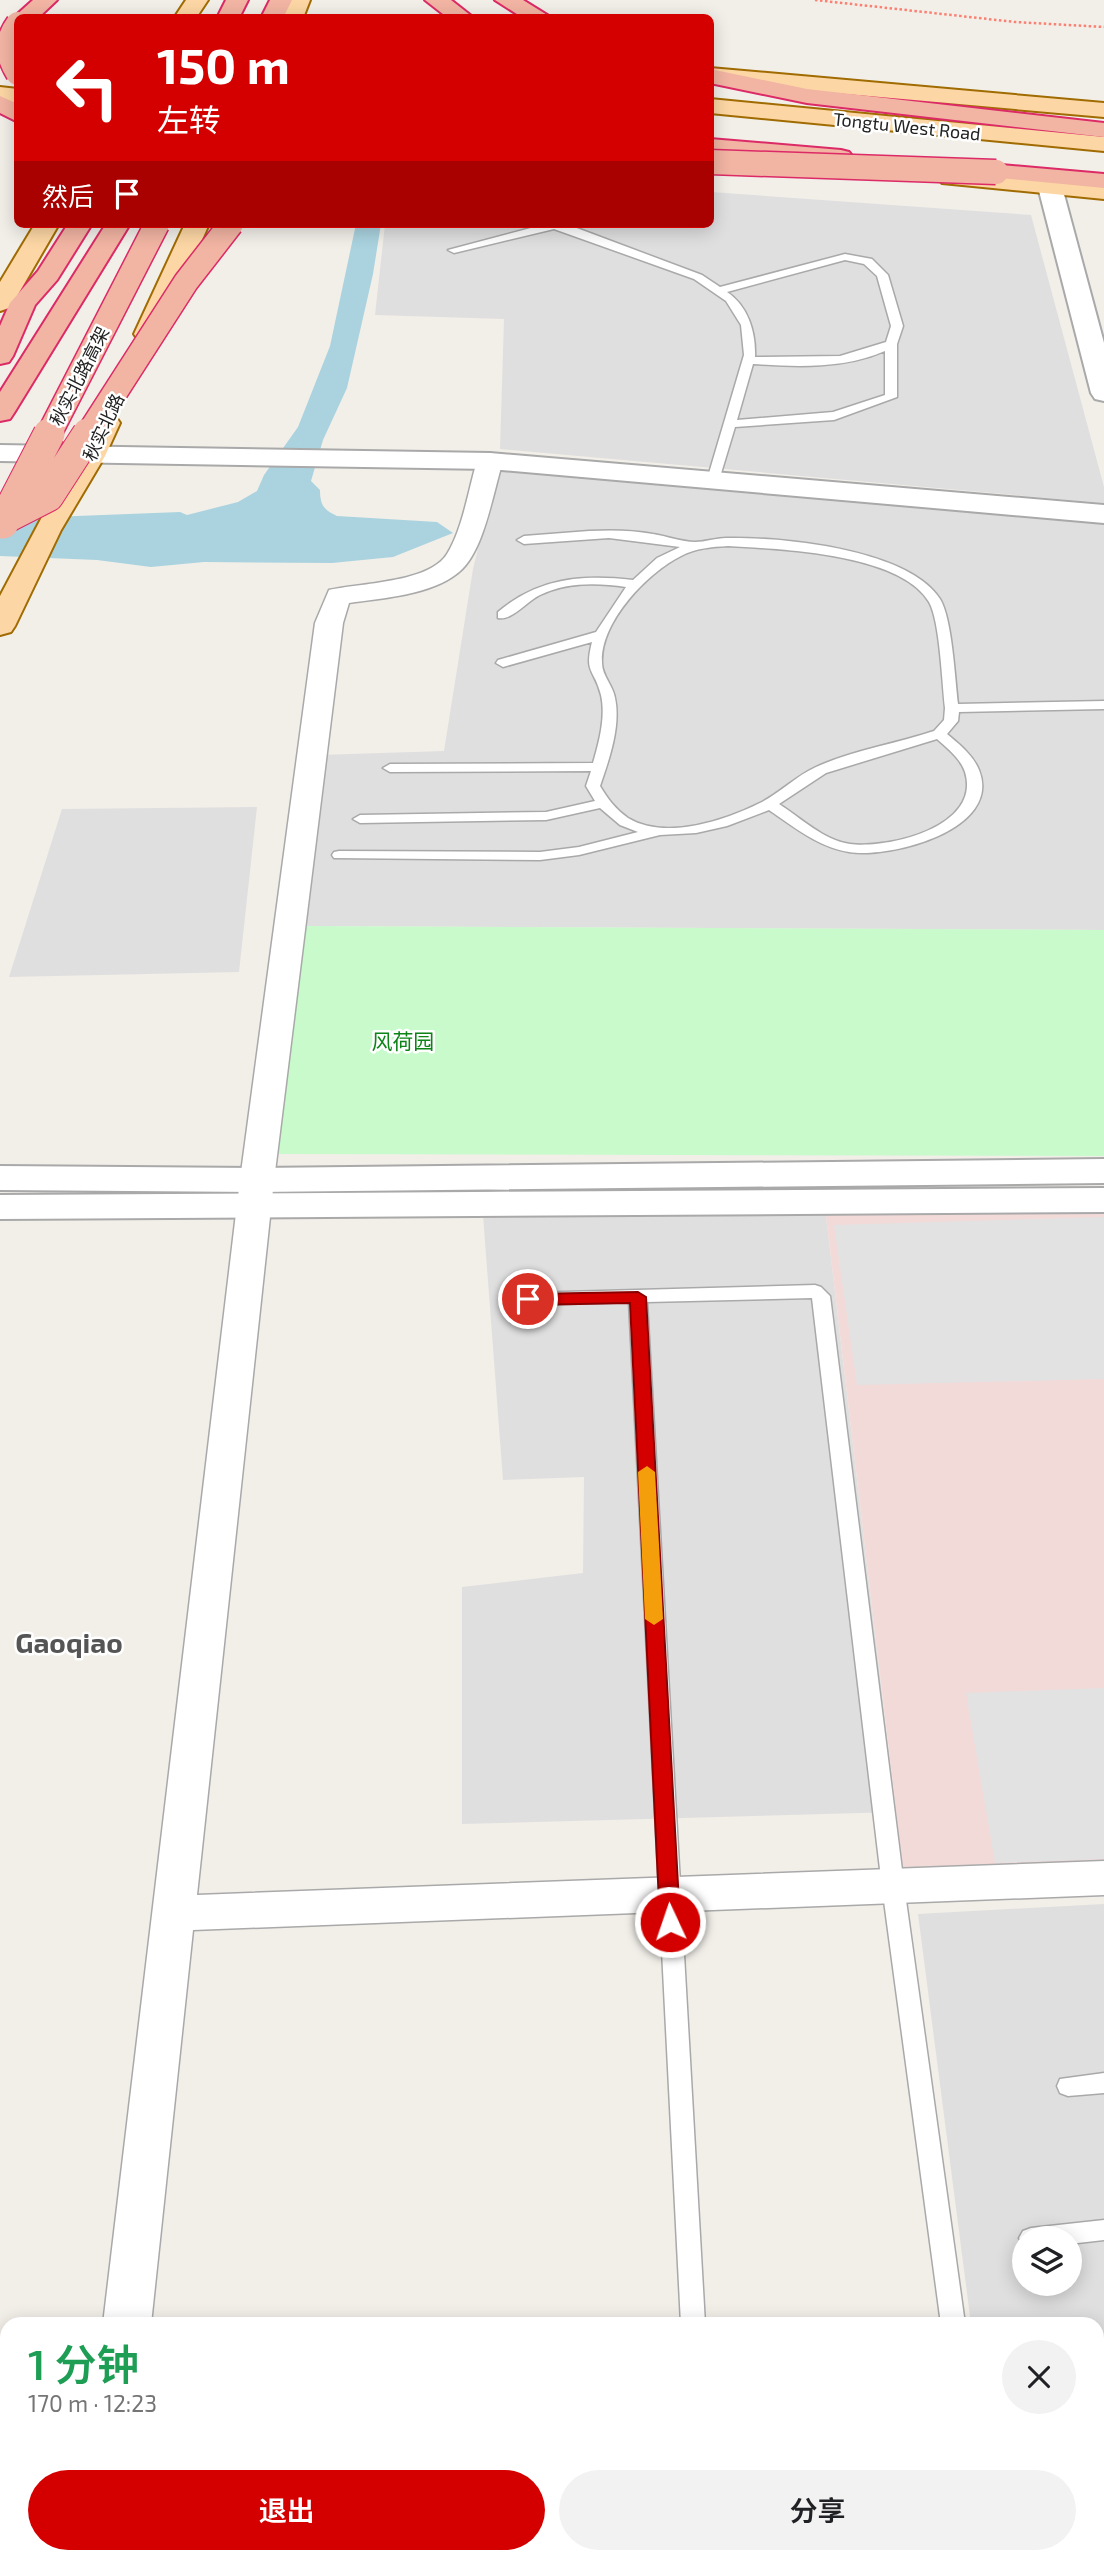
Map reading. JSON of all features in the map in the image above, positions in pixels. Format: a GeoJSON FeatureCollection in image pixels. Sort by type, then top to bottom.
{"type":"FeatureCollection","features":[{"type":"Feature","properties":{"kind":"highway"},"geometry":{"type":"LineString","coordinates":[[29,14],[47,0]]}},
{"type":"Feature","properties":{"kind":"highway"},"geometry":{"type":"LineString","coordinates":[[436,0],[457,14]]}},
{"type":"Feature","properties":{"kind":"highway"},"geometry":{"type":"LineString","coordinates":[[506,0],[533,14]]}},
{"type":"Feature","properties":{"kind":"highway"},"geometry":{"type":"LineString","coordinates":[[5,60],[10,33],[14,28]]}},
{"type":"Feature","properties":{"kind":"highway"},"geometry":{"type":"LineString","coordinates":[[714,76],[807,96],[1104,132]]}},
{"type":"Feature","properties":{"kind":"highway"},"geometry":{"type":"LineString","coordinates":[[714,99],[1104,132]]}},
{"type":"Feature","properties":{"kind":"highway"},"geometry":{"type":"LineString","coordinates":[[714,146],[1104,181]]}},
{"type":"Feature","properties":{"kind":"highway"},"geometry":{"type":"LineString","coordinates":[[714,160],[996,172]]}},
{"type":"Feature","properties":{"kind":"highway"},"geometry":{"type":"LineString","coordinates":[[0,356],[11,303],[48,275],[77,228]]}},
{"type":"Feature","properties":{"kind":"highway"},"geometry":{"type":"LineString","coordinates":[[0,413],[116,228]]}},
{"type":"Feature","properties":{"kind":"highway","name":"秋实北路高架"},"geometry":{"type":"LineString","coordinates":[[3,523],[156,228]]}},
{"type":"Feature","properties":{"kind":"highway"},"geometry":{"type":"LineString","coordinates":[[3,523],[48,496],[186,282],[228,228]]}},
{"type":"Feature","properties":{"kind":"main road"},"geometry":{"type":"LineString","coordinates":[[714,75],[1104,110]]}},
{"type":"Feature","properties":{"kind":"main road","name":"Tongtu West Road"},"geometry":{"type":"LineString","coordinates":[[714,106],[1104,144]]}},
{"type":"Feature","properties":{"kind":"main road","name":"Tongtu West Road"},"geometry":{"type":"LineString","coordinates":[[714,125],[1104,162]]}},
{"type":"Feature","properties":{"kind":"main road"},"geometry":{"type":"LineString","coordinates":[[714,160],[1104,192]]}},
{"type":"Feature","properties":{"kind":"main road"},"geometry":{"type":"LineString","coordinates":[[11,303],[46,228]]}},
{"type":"Feature","properties":{"kind":"main road","name":"秋实北路"},"geometry":{"type":"LineString","coordinates":[[0,626],[47,530],[91,456],[195,228]]}},
{"type":"Feature","properties":{"kind":"street"},"geometry":{"type":"LineString","coordinates":[[1059,188],[1100,281]]}},
{"type":"Feature","properties":{"kind":"street"},"geometry":{"type":"LineString","coordinates":[[1059,188],[1104,393]]}},
{"type":"Feature","properties":{"kind":"street"},"geometry":{"type":"LineString","coordinates":[[0,453],[490,461],[1104,514]]}},
{"type":"Feature","properties":{"kind":"street"},"geometry":{"type":"LineString","coordinates":[[128,2317],[256,1194],[329,624],[338,596],[401,586],[432,576],[457,560],[490,461]]}},
{"type":"Feature","properties":{"kind":"street"},"geometry":{"type":"LineString","coordinates":[[0,1207],[256,1194],[1104,1171]]}},
{"type":"Feature","properties":{"kind":"street"},"geometry":{"type":"LineString","coordinates":[[0,1178],[256,1194],[1104,1200]]}},
{"type":"Feature","properties":{"kind":"street"},"geometry":{"type":"LineString","coordinates":[[174,1913],[1104,1878]]}},
{"type":"Feature","properties":{"kind":"lane"},"geometry":{"type":"LineString","coordinates":[[454,250],[540,228]]}},
{"type":"Feature","properties":{"kind":"lane"},"geometry":{"type":"LineString","coordinates":[[567,228],[698,277],[730,299],[747,325],[749,360],[713,480]]}},
{"type":"Feature","properties":{"kind":"lane"},"geometry":{"type":"LineString","coordinates":[[717,291],[845,257],[868,261],[882,275],[897,326],[891,344],[891,397],[834,416],[773,423],[729,424]]}},
{"type":"Feature","properties":{"kind":"lane"},"geometry":{"type":"LineString","coordinates":[[749,360],[782,362],[848,358],[876,352],[891,344]]}},
{"type":"Feature","properties":{"kind":"lane"},"geometry":{"type":"LineString","coordinates":[[524,540],[619,533],[652,535],[694,546]]}},
{"type":"Feature","properties":{"kind":"lane"},"geometry":{"type":"LineString","coordinates":[[728,542],[801,547],[844,554],[891,567],[918,584],[936,602],[952,708],[951,721],[939,734],[819,771],[770,804],[733,820],[690,831],[658,831],[621,823],[600,804],[593,786],[604,755],[608,696],[596,678],[594,659],[600,635],[626,593],[669,557],[694,546],[728,542]]}},
{"type":"Feature","properties":{"kind":"lane"},"geometry":{"type":"LineString","coordinates":[[503,615],[521,597],[567,581],[605,580],[636,584]]}},
{"type":"Feature","properties":{"kind":"lane"},"geometry":{"type":"LineString","coordinates":[[503,663],[600,635]]}},
{"type":"Feature","properties":{"kind":"lane"},"geometry":{"type":"LineString","coordinates":[[952,708],[1104,705]]}},
{"type":"Feature","properties":{"kind":"lane"},"geometry":{"type":"LineString","coordinates":[[770,804],[829,843],[851,849],[909,845],[958,820],[975,795],[973,772],[939,734]]}},
{"type":"Feature","properties":{"kind":"lane"},"geometry":{"type":"LineString","coordinates":[[390,768],[600,767]]}},
{"type":"Feature","properties":{"kind":"lane"},"geometry":{"type":"LineString","coordinates":[[360,819],[547,816],[600,804]]}},
{"type":"Feature","properties":{"kind":"lane"},"geometry":{"type":"LineString","coordinates":[[339,855],[540,856],[579,851],[658,831]]}},
{"type":"Feature","properties":{"kind":"lane"},"geometry":{"type":"LineString","coordinates":[[528,1299],[815,1291],[821,1296],[893,1886],[952,2317]]}},
{"type":"Feature","properties":{"kind":"lane"},"geometry":{"type":"LineString","coordinates":[[638,1297],[693,2317]]}},
{"type":"Feature","properties":{"kind":"lane"},"geometry":{"type":"LineString","coordinates":[[1068,2085],[1104,2083]]}},
{"type":"Feature","properties":{"kind":"lane"},"geometry":{"type":"LineString","coordinates":[[1082,2232],[1104,2230]]}},
{"type":"Feature","properties":{"kind":"path"},"geometry":{"type":"LineString","coordinates":[[815,0],[1015,22],[1104,27]]}},
{"type":"Feature","properties":{"kind":"shaded area"},"geometry":{"type":"Polygon","coordinates":[[[714,192],[1031,215],[1104,487],[1104,503],[500,449],[504,319],[375,315],[385,228],[714,228],[714,192]]]}},
{"type":"Feature","properties":{"kind":"shaded area"},"geometry":{"type":"Polygon","coordinates":[[[498,467],[1104,524],[1104,930],[299,926],[319,755],[444,751],[473,569],[498,467]]]}},
{"type":"Feature","properties":{"kind":"shaded area"},"geometry":{"type":"Polygon","coordinates":[[[257,807],[239,972],[9,977],[62,809],[257,807]]]}},
{"type":"Feature","properties":{"kind":"shaded area"},"geometry":{"type":"Polygon","coordinates":[[[1104,1205],[1104,1869],[904,1878],[825,1207],[1104,1205]]]}},
{"type":"Feature","properties":{"kind":"shaded area"},"geometry":{"type":"Polygon","coordinates":[[[825,1207],[896,1812],[462,1824],[462,1587],[583,1573],[584,1477],[503,1480],[483,1215],[825,1207]]]}},
{"type":"Feature","properties":{"kind":"shaded area"},"geometry":{"type":"Polygon","coordinates":[[[1104,1217],[1104,1379],[857,1385],[834,1225],[1104,1217]]]}},
{"type":"Feature","properties":{"kind":"shaded area"},"geometry":{"type":"Polygon","coordinates":[[[1104,1688],[1104,1859],[995,1863],[966,1693],[1104,1688]]]}},
{"type":"Feature","properties":{"kind":"shaded area"},"geometry":{"type":"Polygon","coordinates":[[[1104,1904],[1104,2317],[970,2317],[918,1914],[1104,1904]]]}},
{"type":"Feature","properties":{"kind":"green space","name":"风荷园"},"geometry":{"type":"Polygon","coordinates":[[[299,926],[1104,930],[1104,1156],[278,1154],[299,926]]]}},
{"type":"Feature","properties":{"kind":"water"},"geometry":{"type":"Polygon","coordinates":[[[355,228],[380,228],[373,274],[347,388],[323,440],[311,481],[320,490],[324,506],[337,516],[437,522],[453,533],[393,557],[332,563],[204,562],[151,567],[97,560],[0,556],[0,519],[180,512],[187,515],[238,502],[257,491],[264,475],[298,427],[330,346],[355,228]]]}},
{"type":"Feature","properties":{"kind":"slow traffic"},"geometry":{"type":"LineString","coordinates":[[647,1472],[654,1619]]}},
{"type":"Feature","properties":{"kind":"district","name":"Gaoqiao"},"geometry":{"type":"Point","coordinates":[69,1642]}},
{"type":"Feature","properties":{"kind":"route"},"geometry":{"type":"LineString","coordinates":[[528,1299],[638,1297],[670,1922]]}}]}
